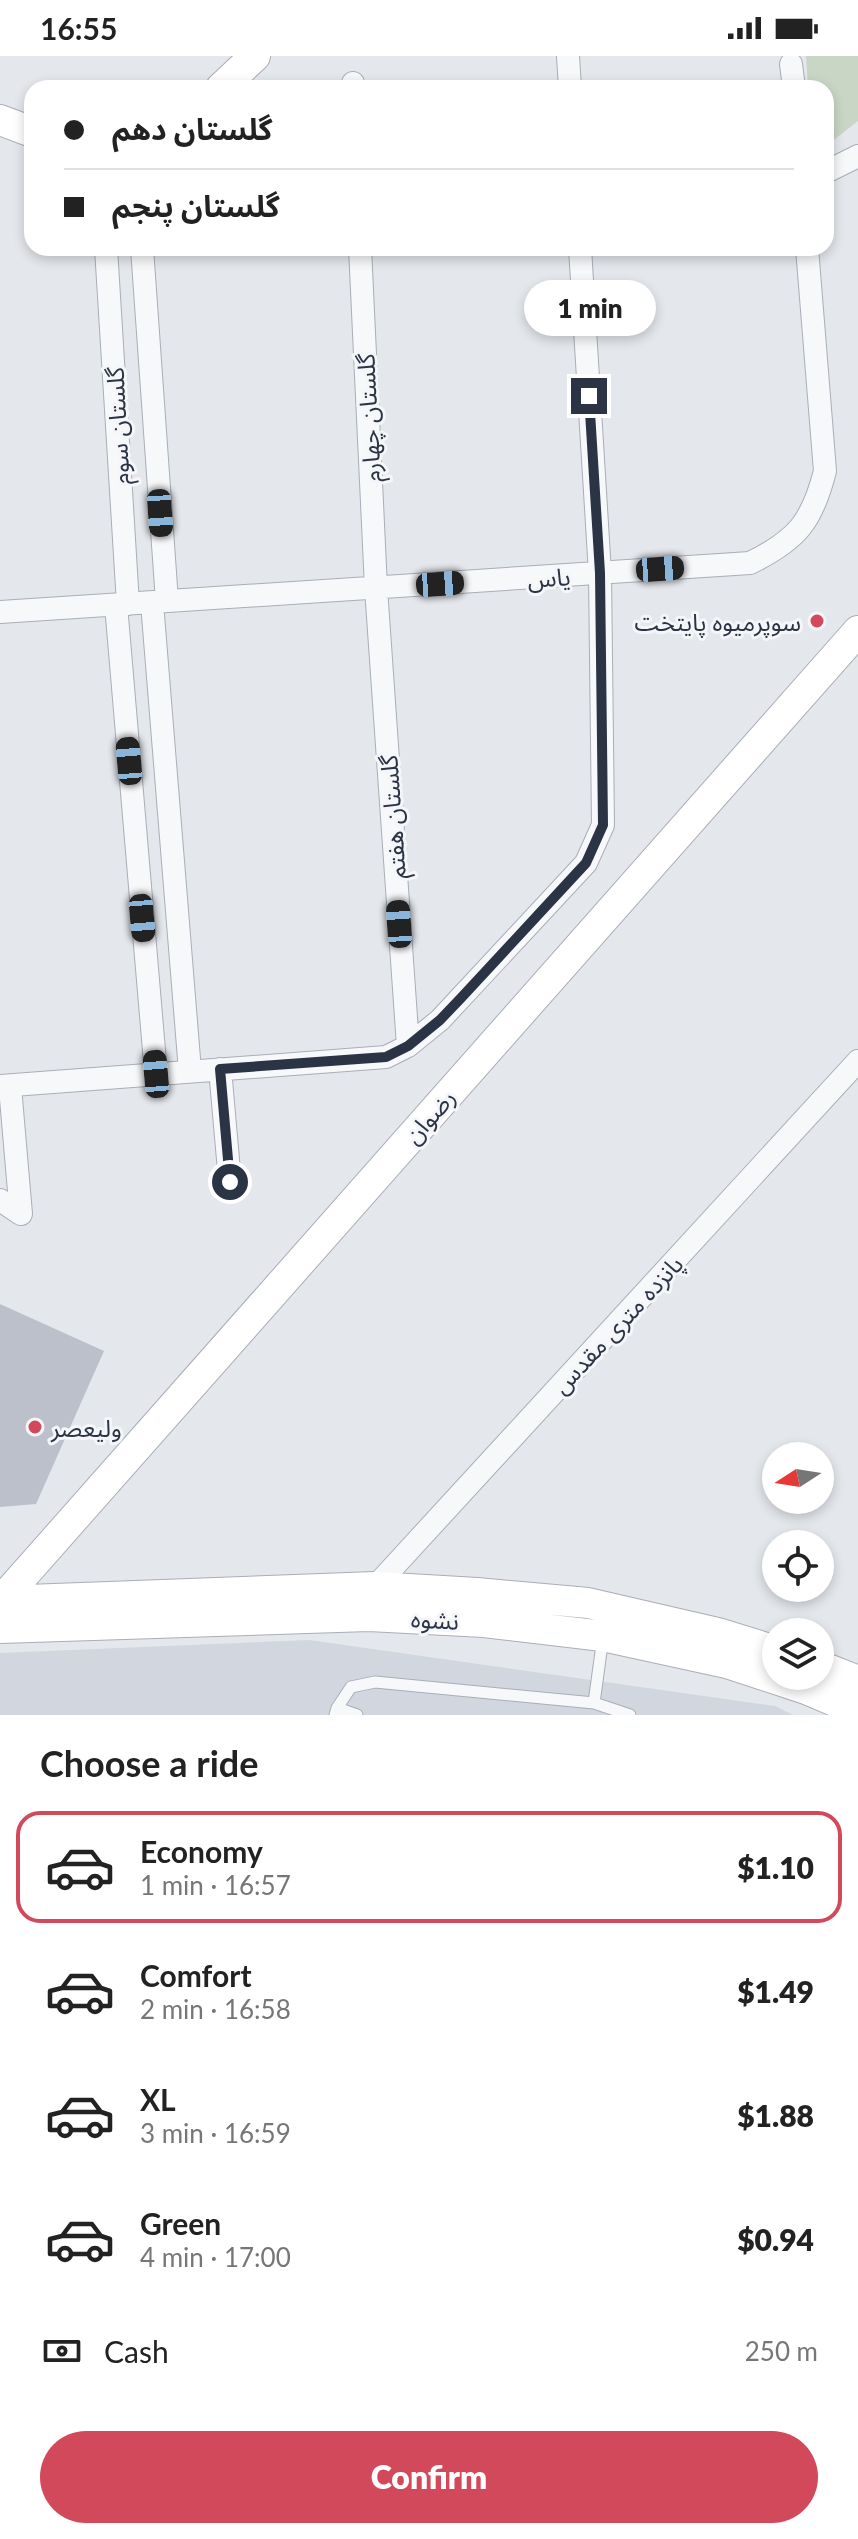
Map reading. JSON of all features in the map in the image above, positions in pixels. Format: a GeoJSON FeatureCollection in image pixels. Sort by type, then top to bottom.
{"type":"FeatureCollection","features":[{"type":"Feature","properties":{"kind":"main road"},"geometry":{"type":"LineString","coordinates":[[230,80],[255,56]]}},
{"type":"Feature","properties":{"kind":"main road"},"geometry":{"type":"LineString","coordinates":[[0,120],[24,129]]}},
{"type":"Feature","properties":{"kind":"main road","name":"رضوان"},"geometry":{"type":"LineString","coordinates":[[0,1602],[858,631]]}},
{"type":"Feature","properties":{"kind":"main road","name":"نشوه"},"geometry":{"type":"LineString","coordinates":[[0,1602],[588,1603],[718,1633],[762,1647]]}},
{"type":"Feature","properties":{"kind":"main road","name":"نشوه"},"geometry":{"type":"LineString","coordinates":[[0,1628],[372,1602],[484,1622],[603,1636],[727,1663],[806,1689],[858,1711]]}},
{"type":"Feature","properties":{"kind":"main road"},"geometry":{"type":"LineString","coordinates":[[834,1672],[858,1681]]}},
{"type":"Feature","properties":{"kind":"street"},"geometry":{"type":"LineString","coordinates":[[568,56],[570,80]]}},
{"type":"Feature","properties":{"kind":"street"},"geometry":{"type":"LineString","coordinates":[[791,64],[793,80]]}},
{"type":"Feature","properties":{"kind":"street"},"geometry":{"type":"LineString","coordinates":[[834,168],[858,156]]}},
{"type":"Feature","properties":{"kind":"street","name":"گلستان سوم"},"geometry":{"type":"LineString","coordinates":[[106,256],[122,604],[156,1074]]}},
{"type":"Feature","properties":{"kind":"street","name":"گلستان سوم"},"geometry":{"type":"LineString","coordinates":[[142,256],[159,602],[190,1071]]}},
{"type":"Feature","properties":{"kind":"street","name":"گلستان چهارم"},"geometry":{"type":"LineString","coordinates":[[360,256],[376,588]]}},
{"type":"Feature","properties":{"kind":"street"},"geometry":{"type":"LineString","coordinates":[[0,1200],[21,1214],[5,1087],[386,1057],[408,1046],[440,1020],[586,863],[603,825],[600,573],[580,256]]}},
{"type":"Feature","properties":{"kind":"street","name":"یاس"},"geometry":{"type":"LineString","coordinates":[[0,612],[750,563],[778,550],[801,528],[817,501],[825,471],[808,256]]}},
{"type":"Feature","properties":{"kind":"street","name":"گلستان هفتم"},"geometry":{"type":"LineString","coordinates":[[376,588],[408,1046]]}},
{"type":"Feature","properties":{"kind":"street","name":"پانزده متری مقدس"},"geometry":{"type":"LineString","coordinates":[[372,1602],[858,1061]]}},
{"type":"Feature","properties":{"kind":"street"},"geometry":{"type":"LineString","coordinates":[[220,1069],[230,1182]]}},
{"type":"Feature","properties":{"kind":"lane"},"geometry":{"type":"LineString","coordinates":[[594,1703],[603,1636]]}},
{"type":"Feature","properties":{"kind":"lane"},"geometry":{"type":"LineString","coordinates":[[357,1715],[336,1712],[351,1687],[375,1682],[594,1703],[630,1715]]}},
{"type":"Feature","properties":{"kind":"shaded area"},"geometry":{"type":"Polygon","coordinates":[[[309,1640],[775,1706],[793,1715],[0,1715],[0,1653],[309,1640]]]}},
{"type":"Feature","properties":{"kind":"green space"},"geometry":{"type":"Polygon","coordinates":[[[806,56],[858,56],[858,121],[834,140],[834,80],[808,80],[806,56]]]}},
{"type":"Feature","properties":{"kind":"building","name":"ولیعصر"},"geometry":{"type":"Polygon","coordinates":[[[0,1304],[104,1351],[36,1504],[0,1507],[0,1304]]]}},
{"type":"Feature","properties":{"kind":"place","name":"سوپرمیوه پایتخت"},"geometry":{"type":"Point","coordinates":[817,621]}},
{"type":"Feature","properties":{"kind":"place","name":"ولیعصر"},"geometry":{"type":"Point","coordinates":[35,1427]}},
{"type":"Feature","properties":{"kind":"route"},"geometry":{"type":"LineString","coordinates":[[230,1182],[220,1069],[386,1057],[408,1046],[440,1020],[586,863],[603,825],[600,573],[589,396]]}}]}
